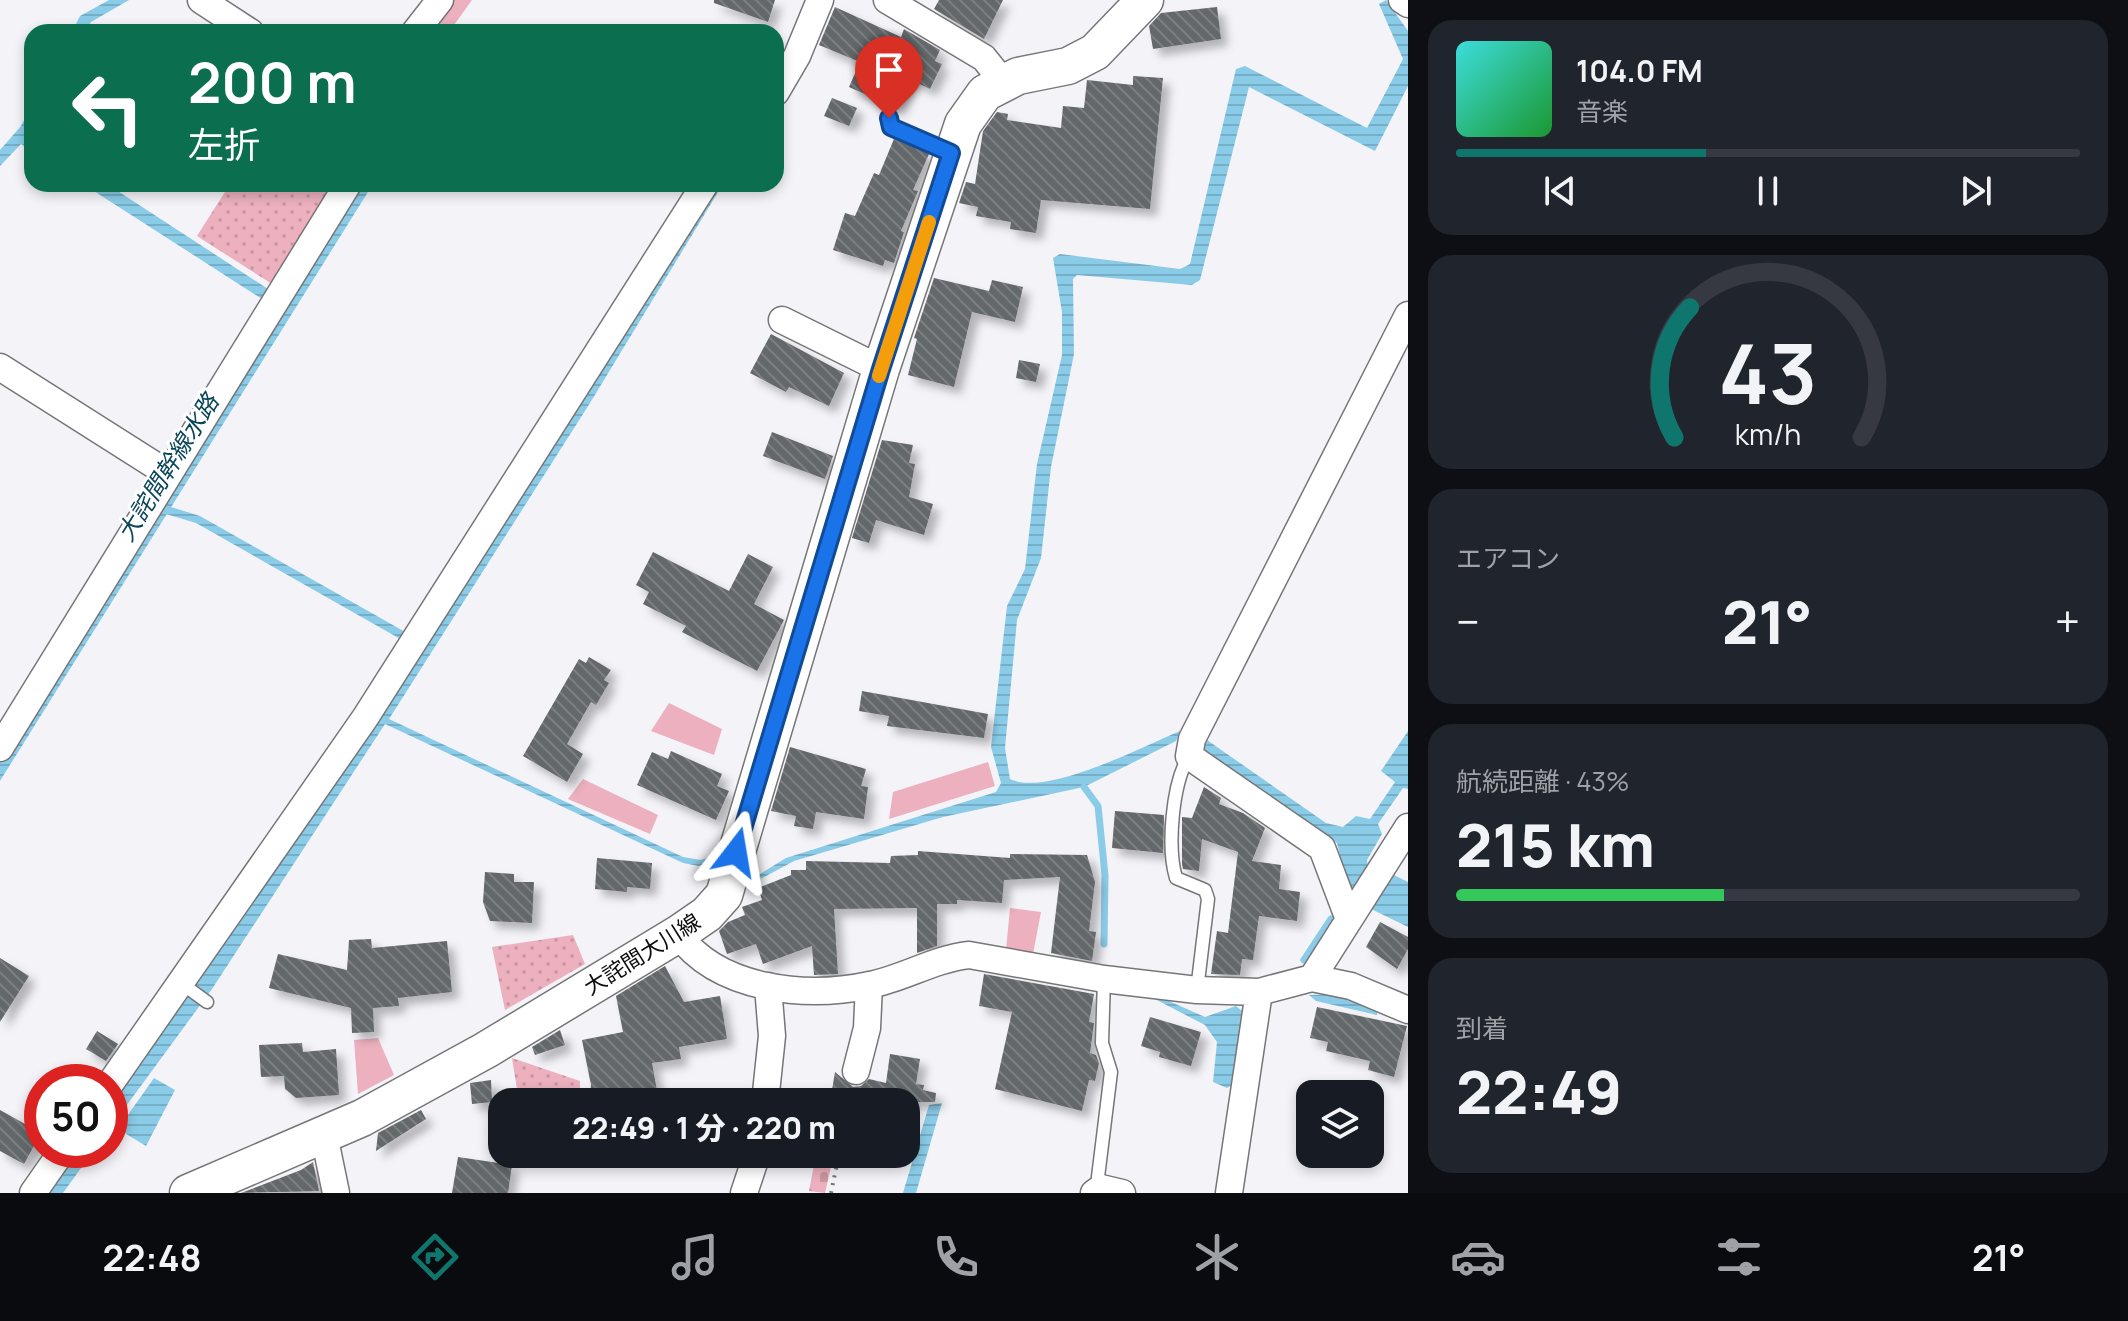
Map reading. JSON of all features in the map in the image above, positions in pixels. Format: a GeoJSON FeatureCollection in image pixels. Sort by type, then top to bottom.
{"type":"FeatureCollection","features":[{"type":"Feature","properties":{"kind":"main road","name":"大詫間大川線"},"geometry":{"type":"LineString","coordinates":[[188,1193],[324,1135],[486,1050],[678,934],[707,914],[724,895],[881,369],[963,124],[985,93],[1018,76],[1068,66],[1095,52],[1134,4]]}},
{"type":"Feature","properties":{"kind":"street"},"geometry":{"type":"LineString","coordinates":[[201,0],[238,24]]}},
{"type":"Feature","properties":{"kind":"street"},"geometry":{"type":"LineString","coordinates":[[421,24],[440,0]]}},
{"type":"Feature","properties":{"kind":"street"},"geometry":{"type":"LineString","coordinates":[[784,78],[797,56],[820,0]]}},
{"type":"Feature","properties":{"kind":"street"},"geometry":{"type":"LineString","coordinates":[[887,0],[984,58],[1004,83]]}},
{"type":"Feature","properties":{"kind":"street"},"geometry":{"type":"LineString","coordinates":[[1402,0],[1408,4]]}},
{"type":"Feature","properties":{"kind":"street"},"geometry":{"type":"LineString","coordinates":[[0,748],[343,192]]}},
{"type":"Feature","properties":{"kind":"street"},"geometry":{"type":"LineString","coordinates":[[124,1064],[365,718],[700,192]]}},
{"type":"Feature","properties":{"kind":"street"},"geometry":{"type":"LineString","coordinates":[[1352,911],[1322,848],[1189,756],[1192,739],[1408,315]]}},
{"type":"Feature","properties":{"kind":"street"},"geometry":{"type":"LineString","coordinates":[[782,320],[881,369]]}},
{"type":"Feature","properties":{"kind":"street"},"geometry":{"type":"LineString","coordinates":[[0,367],[167,473]]}},
{"type":"Feature","properties":{"kind":"street"},"geometry":{"type":"LineString","coordinates":[[1312,978],[1408,827]]}},
{"type":"Feature","properties":{"kind":"street"},"geometry":{"type":"LineString","coordinates":[[678,934],[692,953],[719,971],[768,986],[812,990],[869,985],[951,957],[969,955],[1104,979],[1197,990],[1259,992],[1312,978],[1351,986],[1408,1010]]}},
{"type":"Feature","properties":{"kind":"street"},"geometry":{"type":"LineString","coordinates":[[856,1071],[867,1028],[869,985]]}},
{"type":"Feature","properties":{"kind":"street"},"geometry":{"type":"LineString","coordinates":[[766,1088],[772,1036],[768,986]]}},
{"type":"Feature","properties":{"kind":"street"},"geometry":{"type":"LineString","coordinates":[[1229,1193],[1259,992]]}},
{"type":"Feature","properties":{"kind":"street"},"geometry":{"type":"LineString","coordinates":[[324,1135],[336,1193]]}},
{"type":"Feature","properties":{"kind":"street"},"geometry":{"type":"LineString","coordinates":[[33,1193],[50,1168]]}},
{"type":"Feature","properties":{"kind":"street"},"geometry":{"type":"LineString","coordinates":[[744,1193],[752,1168]]}},
{"type":"Feature","properties":{"kind":"lane"},"geometry":{"type":"LineString","coordinates":[[889,118],[891,127],[951,153]]}},
{"type":"Feature","properties":{"kind":"lane"},"geometry":{"type":"LineString","coordinates":[[1189,756],[1178,775],[1171,862],[1176,878],[1205,890],[1208,899],[1197,990]]}},
{"type":"Feature","properties":{"kind":"lane"},"geometry":{"type":"LineString","coordinates":[[1104,979],[1102,1043],[1111,1072],[1098,1177],[1106,1191]]}},
{"type":"Feature","properties":{"kind":"lane"},"geometry":{"type":"LineString","coordinates":[[181,983],[207,1002]]}},
{"type":"Feature","properties":{"kind":"path"},"geometry":{"type":"LineString","coordinates":[[831,1193],[836,1168]]}},
{"type":"Feature","properties":{"kind":"green space"},"geometry":{"type":"Polygon","coordinates":[[[452,0],[472,0],[455,24],[435,24],[452,0]]]}},
{"type":"Feature","properties":{"kind":"green space"},"geometry":{"type":"Polygon","coordinates":[[[225,192],[333,192],[275,286],[197,236],[225,192]]]}},
{"type":"Feature","properties":{"kind":"green space"},"geometry":{"type":"Polygon","coordinates":[[[669,703],[722,729],[714,755],[651,731],[669,703]]]}},
{"type":"Feature","properties":{"kind":"green space"},"geometry":{"type":"Polygon","coordinates":[[[988,762],[995,786],[889,819],[893,792],[988,762]]]}},
{"type":"Feature","properties":{"kind":"green space"},"geometry":{"type":"Polygon","coordinates":[[[583,779],[658,815],[650,834],[568,799],[583,779]]]}},
{"type":"Feature","properties":{"kind":"green space"},"geometry":{"type":"Polygon","coordinates":[[[1010,908],[1041,912],[1033,954],[1006,950],[1010,908]]]}},
{"type":"Feature","properties":{"kind":"green space"},"geometry":{"type":"Polygon","coordinates":[[[573,935],[585,964],[505,1010],[492,947],[573,935]]]}},
{"type":"Feature","properties":{"kind":"green space"},"geometry":{"type":"Polygon","coordinates":[[[378,1038],[394,1075],[358,1094],[354,1040],[378,1038]]]}},
{"type":"Feature","properties":{"kind":"green space"},"geometry":{"type":"Polygon","coordinates":[[[512,1058],[580,1081],[580,1088],[517,1088],[512,1058]]]}},
{"type":"Feature","properties":{"kind":"green space"},"geometry":{"type":"Polygon","coordinates":[[[813,1168],[831,1168],[825,1193],[809,1191],[813,1168]]]}},
{"type":"Feature","properties":{"kind":"water"},"geometry":{"type":"Polygon","coordinates":[[[109,0],[129,0],[90,24],[76,24],[80,16],[109,0]]]}},
{"type":"Feature","properties":{"kind":"water"},"geometry":{"type":"Polygon","coordinates":[[[1386,0],[1408,31],[1408,86],[1375,151],[1249,87],[1200,280],[1192,285],[1077,275],[1073,279],[1074,354],[1051,467],[1041,558],[1017,620],[1005,748],[1010,779],[1026,783],[1070,776],[1180,731],[1176,741],[1084,787],[943,817],[794,861],[753,883],[752,879],[786,858],[996,792],[1001,783],[991,747],[1007,606],[1025,569],[1037,464],[1062,355],[1062,312],[1053,258],[1060,254],[1180,269],[1190,264],[1236,69],[1245,66],[1367,128],[1403,59],[1379,4],[1386,0]]]}},
{"type":"Feature","properties":{"kind":"water"},"geometry":{"type":"Polygon","coordinates":[[[24,120],[24,146],[21,144],[0,166],[0,150],[24,120]]]}},
{"type":"Feature","properties":{"kind":"water"},"geometry":{"type":"Polygon","coordinates":[[[95,192],[119,192],[268,289],[262,299],[95,192]]]}},
{"type":"Feature","properties":{"kind":"water"},"geometry":{"type":"Polygon","coordinates":[[[358,192],[368,192],[0,781],[0,763],[161,498],[358,192]]]}},
{"type":"Feature","properties":{"kind":"water"},"geometry":{"type":"Polygon","coordinates":[[[711,192],[718,192],[590,403],[389,719],[683,857],[701,860],[713,856],[720,840],[724,842],[720,857],[699,866],[683,863],[385,724],[212,989],[128,1103],[128,1075],[372,729],[711,192]]]}},
{"type":"Feature","properties":{"kind":"water"},"geometry":{"type":"Polygon","coordinates":[[[171,507],[200,516],[407,633],[402,640],[196,523],[166,514],[171,507]]]}},
{"type":"Feature","properties":{"kind":"water"},"geometry":{"type":"Polygon","coordinates":[[[1408,731],[1408,789],[1403,788],[1378,824],[1382,834],[1367,860],[1368,869],[1390,873],[1408,882],[1408,927],[1367,907],[1372,899],[1347,886],[1337,843],[1203,751],[1207,740],[1326,823],[1343,827],[1356,816],[1370,819],[1395,782],[1381,771],[1408,731]]]}},
{"type":"Feature","properties":{"kind":"water"},"geometry":{"type":"Polygon","coordinates":[[[1342,994],[1378,1008],[1377,1015],[1316,1001],[1309,995],[1342,994]]]}},
{"type":"Feature","properties":{"kind":"water"},"geometry":{"type":"Polygon","coordinates":[[[1147,995],[1162,998],[1205,1017],[1236,1006],[1246,1014],[1237,1082],[1227,1088],[1213,1082],[1217,1042],[1205,1025],[1147,995]]]}},
{"type":"Feature","properties":{"kind":"water"},"geometry":{"type":"Polygon","coordinates":[[[154,1078],[175,1090],[146,1146],[128,1135],[128,1115],[154,1078]]]}},
{"type":"Feature","properties":{"kind":"water"},"geometry":{"type":"Polygon","coordinates":[[[942,1103],[916,1193],[903,1193],[910,1168],[920,1168],[920,1135],[929,1105],[942,1103]]]}},
{"type":"Feature","properties":{"kind":"water"},"geometry":{"type":"Polygon","coordinates":[[[62,1168],[81,1168],[63,1193],[45,1193],[62,1168]]]}},
{"type":"Feature","properties":{"kind":"building"},"geometry":{"type":"Polygon","coordinates":[[[714,0],[775,0],[768,22],[714,3],[714,0]]]}},
{"type":"Feature","properties":{"kind":"building"},"geometry":{"type":"Polygon","coordinates":[[[939,0],[1003,0],[984,39],[934,9],[939,0]]]}},
{"type":"Feature","properties":{"kind":"building"},"geometry":{"type":"Polygon","coordinates":[[[835,7],[901,37],[904,29],[940,50],[935,61],[942,64],[930,89],[911,80],[898,109],[849,87],[860,62],[819,45],[835,7]]]}},
{"type":"Feature","properties":{"kind":"building"},"geometry":{"type":"Polygon","coordinates":[[[1217,7],[1221,39],[1153,49],[1149,26],[1161,13],[1217,7]]]}},
{"type":"Feature","properties":{"kind":"building"},"geometry":{"type":"Polygon","coordinates":[[[1133,76],[1163,78],[1150,209],[1041,200],[1036,233],[1010,229],[1011,222],[976,216],[978,207],[959,203],[966,182],[975,184],[983,131],[997,112],[1008,114],[1007,120],[1061,128],[1063,106],[1084,108],[1087,80],[1133,85],[1133,76]]]}},
{"type":"Feature","properties":{"kind":"building"},"geometry":{"type":"Polygon","coordinates":[[[832,98],[857,108],[849,126],[824,116],[832,98]]]}},
{"type":"Feature","properties":{"kind":"building"},"geometry":{"type":"Polygon","coordinates":[[[894,139],[929,154],[913,190],[918,191],[901,231],[904,232],[894,263],[885,260],[883,266],[833,250],[845,213],[855,216],[874,173],[879,175],[894,139]]]}},
{"type":"Feature","properties":{"kind":"building"},"geometry":{"type":"Polygon","coordinates":[[[934,278],[989,291],[992,280],[1023,287],[1015,322],[972,312],[954,387],[908,375],[917,339],[914,338],[934,278]]]}},
{"type":"Feature","properties":{"kind":"building"},"geometry":{"type":"Polygon","coordinates":[[[771,334],[844,373],[829,406],[789,387],[786,392],[750,373],[771,334]]]}},
{"type":"Feature","properties":{"kind":"building"},"geometry":{"type":"Polygon","coordinates":[[[1019,360],[1040,364],[1036,382],[1016,378],[1019,360]]]}},
{"type":"Feature","properties":{"kind":"building"},"geometry":{"type":"Polygon","coordinates":[[[772,432],[833,456],[825,479],[763,456],[772,432]]]}},
{"type":"Feature","properties":{"kind":"building"},"geometry":{"type":"Polygon","coordinates":[[[882,440],[913,445],[909,463],[915,464],[909,497],[933,504],[924,535],[876,520],[869,543],[852,538],[882,440]]]}},
{"type":"Feature","properties":{"kind":"building"},"geometry":{"type":"Polygon","coordinates":[[[653,552],[729,591],[748,554],[773,567],[754,604],[784,620],[757,671],[682,632],[686,626],[643,604],[649,592],[636,585],[653,552]]]}},
{"type":"Feature","properties":{"kind":"building"},"geometry":{"type":"Polygon","coordinates":[[[589,657],[611,670],[604,680],[609,683],[596,705],[591,702],[567,744],[583,754],[567,782],[523,756],[579,659],[586,663],[589,657]]]}},
{"type":"Feature","properties":{"kind":"building"},"geometry":{"type":"Polygon","coordinates":[[[862,691],[988,714],[984,738],[887,726],[889,716],[859,711],[862,691]]]}},
{"type":"Feature","properties":{"kind":"building"},"geometry":{"type":"Polygon","coordinates":[[[790,747],[866,769],[861,786],[868,787],[864,819],[816,812],[813,829],[794,826],[796,816],[771,811],[790,747]]]}},
{"type":"Feature","properties":{"kind":"building"},"geometry":{"type":"Polygon","coordinates":[[[671,751],[722,774],[717,786],[729,791],[716,820],[637,785],[652,752],[668,759],[671,751]]]}},
{"type":"Feature","properties":{"kind":"building"},"geometry":{"type":"Polygon","coordinates":[[[1204,787],[1221,798],[1219,804],[1243,813],[1265,828],[1252,861],[1281,865],[1279,889],[1300,892],[1297,921],[1259,916],[1253,960],[1242,959],[1240,975],[1211,974],[1217,931],[1228,933],[1238,852],[1202,839],[1199,871],[1183,869],[1182,864],[1182,817],[1192,818],[1204,787]]]}},
{"type":"Feature","properties":{"kind":"building"},"geometry":{"type":"Polygon","coordinates":[[[1115,811],[1164,815],[1163,853],[1112,848],[1115,811]]]}},
{"type":"Feature","properties":{"kind":"building"},"geometry":{"type":"Polygon","coordinates":[[[918,851],[1010,858],[1010,854],[1087,855],[1095,882],[1089,931],[1096,932],[1092,961],[1051,953],[1060,877],[1004,880],[1002,903],[957,900],[957,904],[937,904],[937,946],[917,953],[917,908],[834,909],[838,974],[814,975],[812,946],[763,964],[756,944],[727,954],[719,931],[728,922],[745,915],[742,907],[762,900],[758,888],[791,875],[791,870],[806,870],[806,861],[890,863],[891,856],[918,855],[918,851]]]}},
{"type":"Feature","properties":{"kind":"building"},"geometry":{"type":"Polygon","coordinates":[[[597,858],[652,863],[650,889],[627,887],[627,892],[595,889],[597,858]]]}},
{"type":"Feature","properties":{"kind":"building"},"geometry":{"type":"Polygon","coordinates":[[[485,872],[514,874],[514,882],[534,882],[532,923],[490,921],[483,902],[485,872]]]}},
{"type":"Feature","properties":{"kind":"building"},"geometry":{"type":"Polygon","coordinates":[[[1380,922],[1408,937],[1408,949],[1397,969],[1366,947],[1380,922]]]}},
{"type":"Feature","properties":{"kind":"building"},"geometry":{"type":"Polygon","coordinates":[[[371,939],[372,948],[447,941],[452,992],[398,998],[399,1006],[373,1008],[374,1032],[352,1033],[351,1008],[269,988],[278,954],[347,970],[349,940],[371,939]]]}},
{"type":"Feature","properties":{"kind":"building"},"geometry":{"type":"Polygon","coordinates":[[[0,958],[29,976],[0,1022],[0,958]]]}},
{"type":"Feature","properties":{"kind":"building"},"geometry":{"type":"Polygon","coordinates":[[[665,966],[684,1002],[720,996],[727,1039],[679,1047],[681,1059],[652,1063],[656,1088],[591,1088],[582,1040],[623,1032],[616,996],[665,966]]]}},
{"type":"Feature","properties":{"kind":"building"},"geometry":{"type":"Polygon","coordinates":[[[984,974],[1094,994],[1089,1022],[1094,1023],[1090,1053],[1096,1055],[1099,1063],[1095,1081],[1089,1080],[1082,1111],[995,1089],[1012,1012],[979,1006],[984,974]]]}},
{"type":"Feature","properties":{"kind":"building"},"geometry":{"type":"Polygon","coordinates":[[[1317,1007],[1407,1026],[1394,1077],[1368,1070],[1370,1061],[1326,1051],[1328,1042],[1310,1038],[1317,1007]]]}},
{"type":"Feature","properties":{"kind":"building"},"geometry":{"type":"Polygon","coordinates":[[[1150,1017],[1201,1032],[1191,1066],[1159,1057],[1160,1052],[1141,1046],[1150,1017]]]}},
{"type":"Feature","properties":{"kind":"building"},"geometry":{"type":"Polygon","coordinates":[[[560,1030],[565,1045],[535,1055],[532,1047],[560,1030]]]}},
{"type":"Feature","properties":{"kind":"building"},"geometry":{"type":"Polygon","coordinates":[[[97,1031],[118,1044],[106,1061],[86,1049],[97,1031]]]}},
{"type":"Feature","properties":{"kind":"building"},"geometry":{"type":"Polygon","coordinates":[[[302,1043],[303,1052],[336,1049],[339,1095],[296,1098],[285,1089],[284,1076],[261,1077],[259,1045],[302,1043]]]}},
{"type":"Feature","properties":{"kind":"building"},"geometry":{"type":"Polygon","coordinates":[[[890,1054],[920,1059],[916,1084],[924,1085],[923,1090],[936,1093],[935,1102],[920,1102],[920,1088],[832,1088],[835,1072],[853,1087],[861,1086],[869,1079],[886,1083],[890,1054]]]}},
{"type":"Feature","properties":{"kind":"building"},"geometry":{"type":"Polygon","coordinates":[[[491,1080],[488,1102],[472,1104],[470,1083],[491,1080]]]}},
{"type":"Feature","properties":{"kind":"building"},"geometry":{"type":"Polygon","coordinates":[[[0,1110],[24,1123],[24,1164],[0,1151],[0,1110]]]}},
{"type":"Feature","properties":{"kind":"building"},"geometry":{"type":"Polygon","coordinates":[[[421,1110],[426,1119],[376,1151],[378,1133],[421,1110]]]}},
{"type":"Feature","properties":{"kind":"building"},"geometry":{"type":"Polygon","coordinates":[[[458,1157],[488,1161],[488,1168],[512,1168],[508,1193],[452,1193],[458,1157]]]}},
{"type":"Feature","properties":{"kind":"building"},"geometry":{"type":"Polygon","coordinates":[[[313,1162],[319,1191],[241,1193],[301,1170],[313,1162]]]}},
{"type":"Feature","properties":{"kind":"waterway"},"geometry":{"type":"LineString","coordinates":[[1084,787],[1098,806],[1105,875],[1104,944]]}},
{"type":"Feature","properties":{"kind":"waterway"},"geometry":{"type":"LineString","coordinates":[[1304,960],[1331,919]]}},
{"type":"Feature","properties":{"kind":"slow traffic"},"geometry":{"type":"LineString","coordinates":[[879,376],[929,222]]}},
{"type":"Feature","properties":{"kind":"route"},"geometry":{"type":"LineString","coordinates":[[736,852],[881,369],[951,153],[891,127],[889,118]]}},
{"type":"Feature","properties":{"kind":"water label","name":"大詫間幹線水路"},"geometry":{"type":"Point","coordinates":[167,467]}}]}
